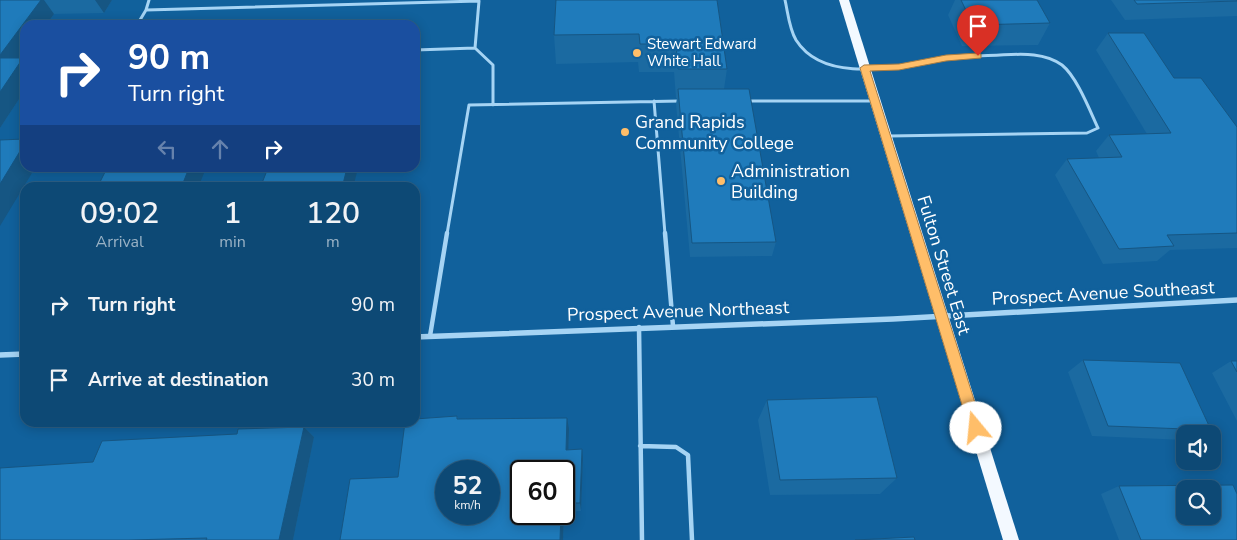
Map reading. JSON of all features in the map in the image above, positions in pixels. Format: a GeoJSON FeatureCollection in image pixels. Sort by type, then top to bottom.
{"type":"FeatureCollection","features":[{"type":"Feature","properties":{"kind":"main road","name":"Fulton Street East"},"geometry":{"type":"LineString","coordinates":[[844,0],[1011,540]]}},
{"type":"Feature","properties":{"kind":"street","name":"Prospect Avenue Southeast"},"geometry":{"type":"LineString","coordinates":[[941,316],[1237,300]]}},
{"type":"Feature","properties":{"kind":"street","name":"Prospect Avenue Northeast"},"geometry":{"type":"LineString","coordinates":[[420,337],[941,316]]}},
{"type":"Feature","properties":{"kind":"street"},"geometry":{"type":"LineString","coordinates":[[0,355],[20,354]]}},
{"type":"Feature","properties":{"kind":"lane"},"geometry":{"type":"LineString","coordinates":[[139,20],[146,10],[149,0]]}},
{"type":"Feature","properties":{"kind":"lane"},"geometry":{"type":"LineString","coordinates":[[785,0],[792,33],[797,42],[805,51],[826,65],[864,68],[899,67],[946,58],[1027,53],[1048,56],[1066,68],[1098,128],[1087,133],[885,136]]}},
{"type":"Feature","properties":{"kind":"lane"},"geometry":{"type":"LineString","coordinates":[[146,10],[479,1],[474,48]]}},
{"type":"Feature","properties":{"kind":"lane"},"geometry":{"type":"LineString","coordinates":[[420,50],[474,48],[493,65],[493,104]]}},
{"type":"Feature","properties":{"kind":"lane"},"geometry":{"type":"LineString","coordinates":[[654,101],[673,326]]}},
{"type":"Feature","properties":{"kind":"lane"},"geometry":{"type":"LineString","coordinates":[[430,336],[469,105],[683,101]]}},
{"type":"Feature","properties":{"kind":"lane"},"geometry":{"type":"LineString","coordinates":[[741,101],[874,101]]}},
{"type":"Feature","properties":{"kind":"lane"},"geometry":{"type":"LineString","coordinates":[[638,327],[642,540]]}},
{"type":"Feature","properties":{"kind":"lane"},"geometry":{"type":"LineString","coordinates":[[640,446],[676,447],[688,455],[692,540]]}},
{"type":"Feature","properties":{"kind":"building"},"geometry":{"type":"Polygon","coordinates":[[[0,0],[41,0],[26,20],[20,20],[20,28],[0,55],[0,0]]]}},
{"type":"Feature","properties":{"kind":"building"},"geometry":{"type":"Polygon","coordinates":[[[556,0],[717,0],[727,69],[678,69],[676,44],[640,44],[639,34],[554,35],[556,0]]]}},
{"type":"Feature","properties":{"kind":"building"},"geometry":{"type":"Polygon","coordinates":[[[961,0],[1037,0],[1050,23],[973,25],[961,0]]]}},
{"type":"Feature","properties":{"kind":"building"},"geometry":{"type":"Polygon","coordinates":[[[1134,0],[1237,0],[1237,1],[1137,4],[1134,0]]]}},
{"type":"Feature","properties":{"kind":"building"},"geometry":{"type":"Polygon","coordinates":[[[1108,33],[1144,33],[1174,78],[1201,78],[1237,127],[1237,233],[1167,235],[1174,246],[1119,249],[1067,159],[1122,157],[1109,135],[1171,133],[1108,33]]]}},
{"type":"Feature","properties":{"kind":"building"},"geometry":{"type":"Polygon","coordinates":[[[0,58],[20,58],[20,62],[0,92],[0,58]]]}},
{"type":"Feature","properties":{"kind":"building","name":"Administration Building"},"geometry":{"type":"Polygon","coordinates":[[[678,89],[749,89],[776,242],[692,243],[678,89]]]}},
{"type":"Feature","properties":{"kind":"building"},"geometry":{"type":"Polygon","coordinates":[[[20,139],[20,151],[0,184],[0,140],[20,139]]]}},
{"type":"Feature","properties":{"kind":"building"},"geometry":{"type":"Polygon","coordinates":[[[105,172],[187,172],[183,182],[100,182],[105,172]]]}},
{"type":"Feature","properties":{"kind":"building"},"geometry":{"type":"Polygon","coordinates":[[[266,172],[346,172],[344,182],[262,182],[266,172]]]}},
{"type":"Feature","properties":{"kind":"building"},"geometry":{"type":"Polygon","coordinates":[[[1083,360],[1180,363],[1209,425],[1176,425],[1176,429],[1108,426],[1083,360]]]}},
{"type":"Feature","properties":{"kind":"building"},"geometry":{"type":"Polygon","coordinates":[[[1231,361],[1237,361],[1237,372],[1231,361]]]}},
{"type":"Feature","properties":{"kind":"building"},"geometry":{"type":"Polygon","coordinates":[[[877,397],[897,478],[780,480],[767,400],[877,397]]]}},
{"type":"Feature","properties":{"kind":"building"},"geometry":{"type":"Polygon","coordinates":[[[457,416],[457,419],[567,418],[566,450],[582,449],[580,503],[575,503],[575,460],[510,460],[510,525],[561,525],[560,540],[340,540],[350,479],[398,477],[404,427],[420,427],[420,419],[457,416]]]}},
{"type":"Feature","properties":{"kind":"building"},"geometry":{"type":"Polygon","coordinates":[[[304,427],[279,540],[206,540],[207,538],[0,540],[0,468],[93,462],[102,441],[237,434],[238,429],[304,427]]]}},
{"type":"Feature","properties":{"kind":"building"},"geometry":{"type":"Polygon","coordinates":[[[1221,485],[1233,485],[1237,494],[1237,540],[1141,540],[1119,486],[1176,486],[1176,525],[1221,525],[1221,485]]]}},
{"type":"Feature","properties":{"kind":"building"},"geometry":{"type":"Polygon","coordinates":[[[914,537],[915,540],[855,540],[914,537]]]}},
{"type":"Feature","properties":{"kind":"place","name":"Stewart Edward White Hall"},"geometry":{"type":"Point","coordinates":[637,53]}},
{"type":"Feature","properties":{"kind":"place","name":"Grand Rapids Community College"},"geometry":{"type":"Point","coordinates":[625,132]}},
{"type":"Feature","properties":{"kind":"place","name":"Administration Building"},"geometry":{"type":"Point","coordinates":[721,181]}},
{"type":"Feature","properties":{"kind":"route"},"geometry":{"type":"LineString","coordinates":[[976,428],[864,68],[899,67],[946,58],[978,56]]}}]}
